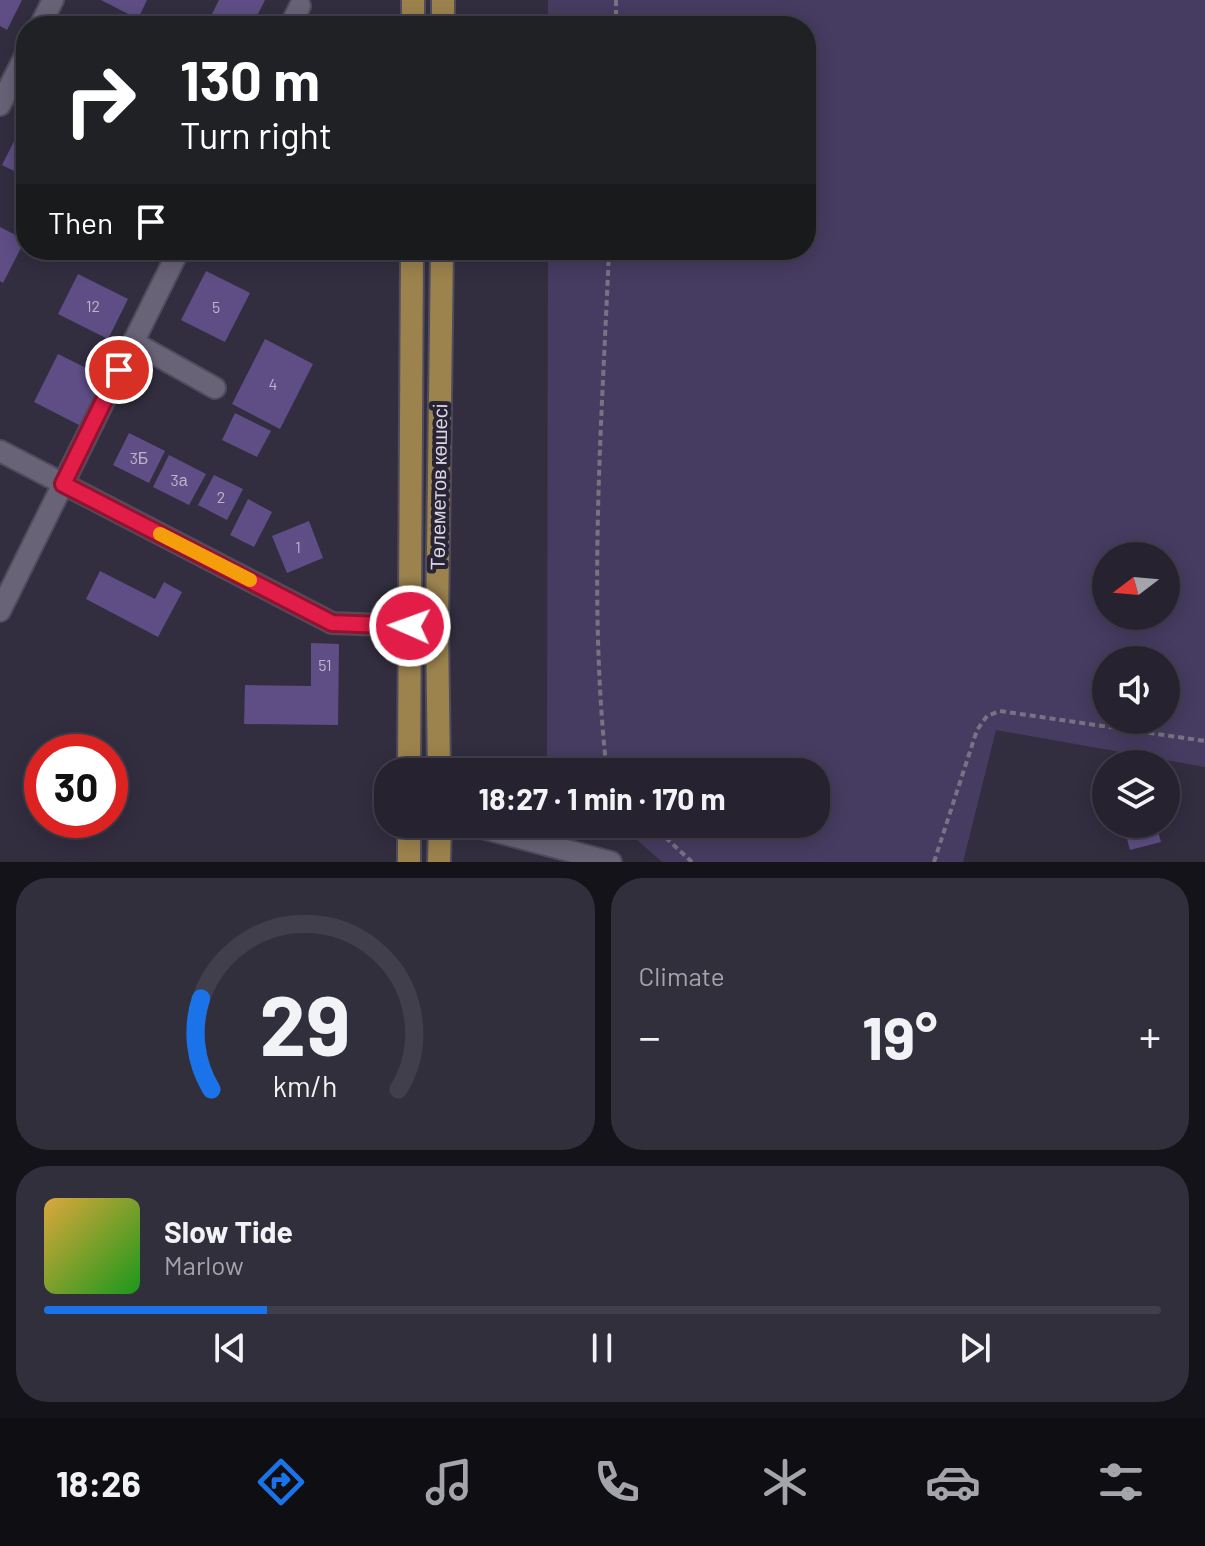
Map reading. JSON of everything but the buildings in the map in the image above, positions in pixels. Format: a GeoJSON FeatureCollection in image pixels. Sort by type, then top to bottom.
{"type":"FeatureCollection","features":[{"type":"Feature","properties":{"kind":"main road","name":"Төлеметов көшесі"},"geometry":{"type":"LineString","coordinates":[[409,758],[412,260]]}},
{"type":"Feature","properties":{"kind":"main road","name":"Төлеметов көшесі"},"geometry":{"type":"LineString","coordinates":[[439,758],[437,625],[442,260]]}},
{"type":"Feature","properties":{"kind":"main road"},"geometry":{"type":"LineString","coordinates":[[409,838],[409,862]]}},
{"type":"Feature","properties":{"kind":"main road"},"geometry":{"type":"LineString","coordinates":[[439,862],[440,838]]}},
{"type":"Feature","properties":{"kind":"street"},"geometry":{"type":"LineString","coordinates":[[295,16],[300,6]]}},
{"type":"Feature","properties":{"kind":"street"},"geometry":{"type":"LineString","coordinates":[[0,105],[16,74]]}},
{"type":"Feature","properties":{"kind":"street"},"geometry":{"type":"LineString","coordinates":[[0,611],[174,260]]}},
{"type":"Feature","properties":{"kind":"street"},"geometry":{"type":"LineString","coordinates":[[133,342],[215,388]]}},
{"type":"Feature","properties":{"kind":"street"},"geometry":{"type":"LineString","coordinates":[[0,451],[332,623],[410,626]]}},
{"type":"Feature","properties":{"kind":"street"},"geometry":{"type":"LineString","coordinates":[[520,838],[611,862]]}},
{"type":"Feature","properties":{"kind":"path"},"geometry":{"type":"LineString","coordinates":[[605,758],[598,691],[597,548],[609,260]]}},
{"type":"Feature","properties":{"kind":"path"},"geometry":{"type":"LineString","coordinates":[[934,862],[977,730],[987,716],[1000,711],[1205,741]]}},
{"type":"Feature","properties":{"kind":"path"},"geometry":{"type":"LineString","coordinates":[[666,838],[692,862]]}},
{"type":"Feature","properties":{"kind":"shaded area"},"geometry":{"type":"Polygon","coordinates":[[[548,0],[1205,0],[1205,767],[1180,763],[1180,750],[1109,750],[996,730],[963,862],[662,862],[635,838],[830,838],[830,758],[547,758],[548,260],[816,260],[816,16],[548,16],[548,0]]]}},
{"type":"Feature","properties":{"kind":"slow traffic"},"geometry":{"type":"LineString","coordinates":[[160,534],[250,580]]}},
{"type":"Feature","properties":{"kind":"route"},"geometry":{"type":"LineString","coordinates":[[119,370],[63,484],[332,623],[410,626]]}}]}
